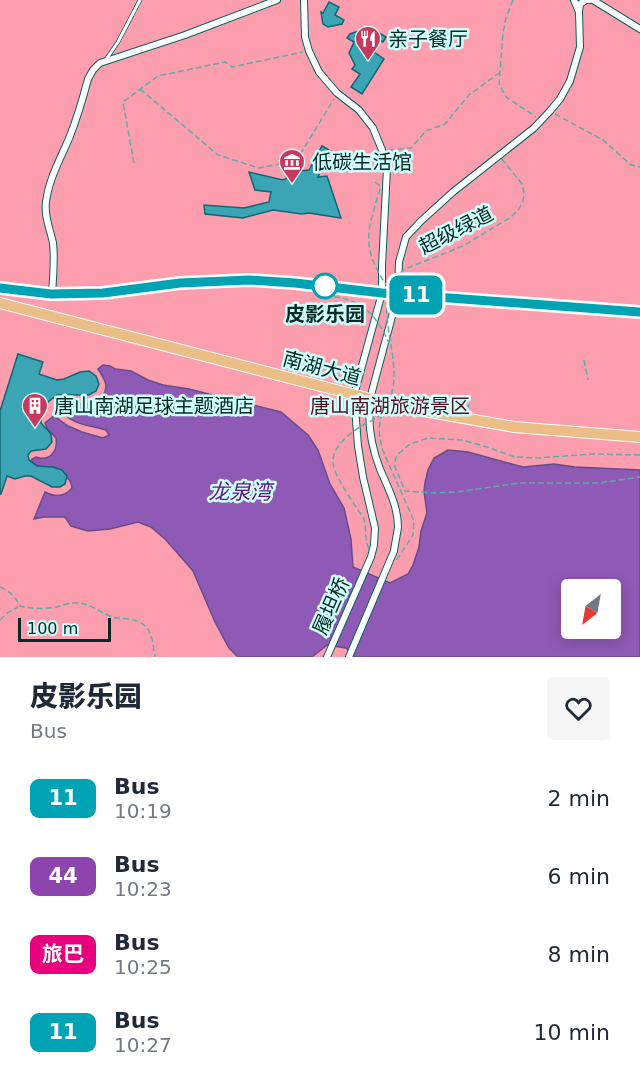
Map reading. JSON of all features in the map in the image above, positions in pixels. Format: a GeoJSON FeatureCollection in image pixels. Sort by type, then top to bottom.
{"type":"FeatureCollection","features":[{"type":"Feature","properties":{"kind":"highway"},"geometry":{"type":"LineString","coordinates":[[0,288],[51,294],[103,293],[180,283],[249,280],[566,308],[640,312]]}},
{"type":"Feature","properties":{"kind":"highway","name":"南湖大道"},"geometry":{"type":"LineString","coordinates":[[0,303],[370,400],[513,427],[640,437]]}},
{"type":"Feature","properties":{"kind":"street"},"geometry":{"type":"LineString","coordinates":[[51,294],[54,258],[45,205],[52,176],[70,137],[88,79],[93,70],[105,61],[185,35],[277,0]]}},
{"type":"Feature","properties":{"kind":"street"},"geometry":{"type":"LineString","coordinates":[[574,0],[579,12]]}},
{"type":"Feature","properties":{"kind":"street"},"geometry":{"type":"LineString","coordinates":[[390,292],[406,237],[453,192],[541,121],[560,99],[570,81],[580,47],[580,4],[591,0],[640,29]]}},
{"type":"Feature","properties":{"kind":"street"},"geometry":{"type":"LineString","coordinates":[[302,1],[305,37],[319,72],[337,93],[358,110],[374,128],[382,150],[387,168],[382,266],[390,292]]}},
{"type":"Feature","properties":{"kind":"street","name":"履坦桥"},"geometry":{"type":"LineString","coordinates":[[327,657],[371,557],[374,545],[375,528],[358,446],[354,395],[390,292]]}},
{"type":"Feature","properties":{"kind":"street","name":"履坦桥"},"geometry":{"type":"LineString","coordinates":[[349,657],[394,550],[398,526],[393,499],[374,450],[371,435],[370,400],[390,292]]}},
{"type":"Feature","properties":{"kind":"lane"},"geometry":{"type":"LineString","coordinates":[[105,61],[141,0]]}},
{"type":"Feature","properties":{"kind":"path"},"geometry":{"type":"LineString","coordinates":[[513,0],[504,25],[499,84],[506,97],[541,121]]}},
{"type":"Feature","properties":{"kind":"path"},"geometry":{"type":"LineString","coordinates":[[134,163],[123,102],[158,76],[225,62],[232,67],[309,51]]}},
{"type":"Feature","properties":{"kind":"path"},"geometry":{"type":"LineString","coordinates":[[382,150],[411,148],[426,131],[445,124],[469,95],[499,73]]}},
{"type":"Feature","properties":{"kind":"path"},"geometry":{"type":"LineString","coordinates":[[140,89],[218,154],[259,168],[285,163],[301,153],[337,93]]}},
{"type":"Feature","properties":{"kind":"path"},"geometry":{"type":"LineString","coordinates":[[550,111],[603,140],[632,165],[640,167]]}},
{"type":"Feature","properties":{"kind":"path","name":"超级绿道"},"geometry":{"type":"LineString","coordinates":[[390,292],[397,276],[405,269],[463,246],[511,217],[519,209],[524,193],[522,184],[501,158]]}},
{"type":"Feature","properties":{"kind":"path"},"geometry":{"type":"LineString","coordinates":[[369,549],[365,542],[364,519],[336,474],[333,462],[338,444],[382,413],[394,381],[387,310],[387,296],[390,292],[372,258],[369,245],[369,231],[380,189],[375,182]]}},
{"type":"Feature","properties":{"kind":"path"},"geometry":{"type":"LineString","coordinates":[[325,296],[345,298],[367,310],[382,328],[391,347]]}},
{"type":"Feature","properties":{"kind":"path"},"geometry":{"type":"LineString","coordinates":[[584,360],[588,380]]}},
{"type":"Feature","properties":{"kind":"path"},"geometry":{"type":"LineString","coordinates":[[464,419],[471,397]]}},
{"type":"Feature","properties":{"kind":"path"},"geometry":{"type":"LineString","coordinates":[[640,455],[515,457],[462,440],[428,438],[410,444],[397,455],[395,461],[395,467],[405,491],[416,493],[456,492],[521,483],[599,483],[640,477]]}},
{"type":"Feature","properties":{"kind":"path"},"geometry":{"type":"LineString","coordinates":[[0,587],[10,592],[20,606],[25,608],[48,608],[67,604],[89,605],[109,616],[141,623],[152,636],[155,657]]}},
{"type":"Feature","properties":{"kind":"path"},"geometry":{"type":"LineString","coordinates":[[0,620],[20,606]]}},
{"type":"Feature","properties":{"kind":"green space","name":"唐山南湖旅游景区"},"geometry":{"type":"Polygon","coordinates":[[[0,0],[640,0],[640,657],[0,657],[0,0]]]}},
{"type":"Feature","properties":{"kind":"water","name":"龙泉湾"},"geometry":{"type":"Polygon","coordinates":[[[103,365],[131,371],[163,385],[189,389],[281,412],[308,435],[318,450],[330,484],[344,508],[351,539],[353,567],[390,583],[408,574],[413,565],[427,513],[424,491],[428,470],[434,458],[448,450],[468,452],[523,467],[554,464],[640,470],[640,657],[355,657],[346,648],[327,645],[312,657],[238,657],[229,648],[215,622],[193,571],[166,540],[151,527],[138,522],[110,529],[88,531],[71,526],[65,517],[34,519],[45,492],[60,495],[72,488],[67,477],[42,468],[31,461],[36,457],[49,457],[56,447],[56,438],[45,423],[54,416],[82,432],[103,438],[109,435],[106,430],[73,421],[64,413],[63,407],[94,402],[99,399],[106,388],[104,378],[98,369],[103,365]]]}},
{"type":"Feature","properties":{"kind":"building"},"geometry":{"type":"Polygon","coordinates":[[[329,2],[339,7],[335,15],[344,20],[342,24],[328,27],[323,24],[321,12],[323,13],[329,2]]]}},
{"type":"Feature","properties":{"kind":"building","name":"亲子餐厅"},"geometry":{"type":"Polygon","coordinates":[[[371,28],[386,37],[383,42],[378,39],[371,50],[384,59],[362,94],[351,87],[360,74],[352,69],[355,65],[349,53],[354,42],[347,38],[350,34],[361,30],[367,34],[371,28]]]}},
{"type":"Feature","properties":{"kind":"building","name":"低碳生活馆"},"geometry":{"type":"Polygon","coordinates":[[[322,146],[331,151],[318,177],[327,176],[341,218],[273,210],[243,218],[205,214],[204,205],[244,208],[269,202],[271,192],[255,190],[249,172],[283,180],[300,171],[309,170],[322,146]]]}},
{"type":"Feature","properties":{"kind":"building"},"geometry":{"type":"Polygon","coordinates":[[[18,354],[43,362],[39,374],[57,380],[89,371],[96,376],[99,384],[96,391],[89,395],[57,395],[41,412],[41,423],[51,434],[52,442],[46,449],[31,451],[28,455],[29,460],[37,466],[62,470],[67,476],[65,484],[52,487],[31,476],[15,479],[7,476],[0,494],[0,411],[18,354]]]}},
{"type":"Feature","properties":{"kind":"bus line","name":"11"},"geometry":{"type":"LineString","coordinates":[[0,288],[51,294],[103,293],[180,283],[249,280],[382,293],[640,312]]}},
{"type":"Feature","properties":{"kind":"place","name":"亲子餐厅"},"geometry":{"type":"Point","coordinates":[368,62]}},
{"type":"Feature","properties":{"kind":"place","name":"低碳生活馆"},"geometry":{"type":"Point","coordinates":[292,185]}},
{"type":"Feature","properties":{"kind":"place","name":"皮影乐园"},"geometry":{"type":"Point","coordinates":[325,286]}},
{"type":"Feature","properties":{"kind":"place","name":"唐山南湖足球主题酒店"},"geometry":{"type":"Point","coordinates":[35,429]}}]}
